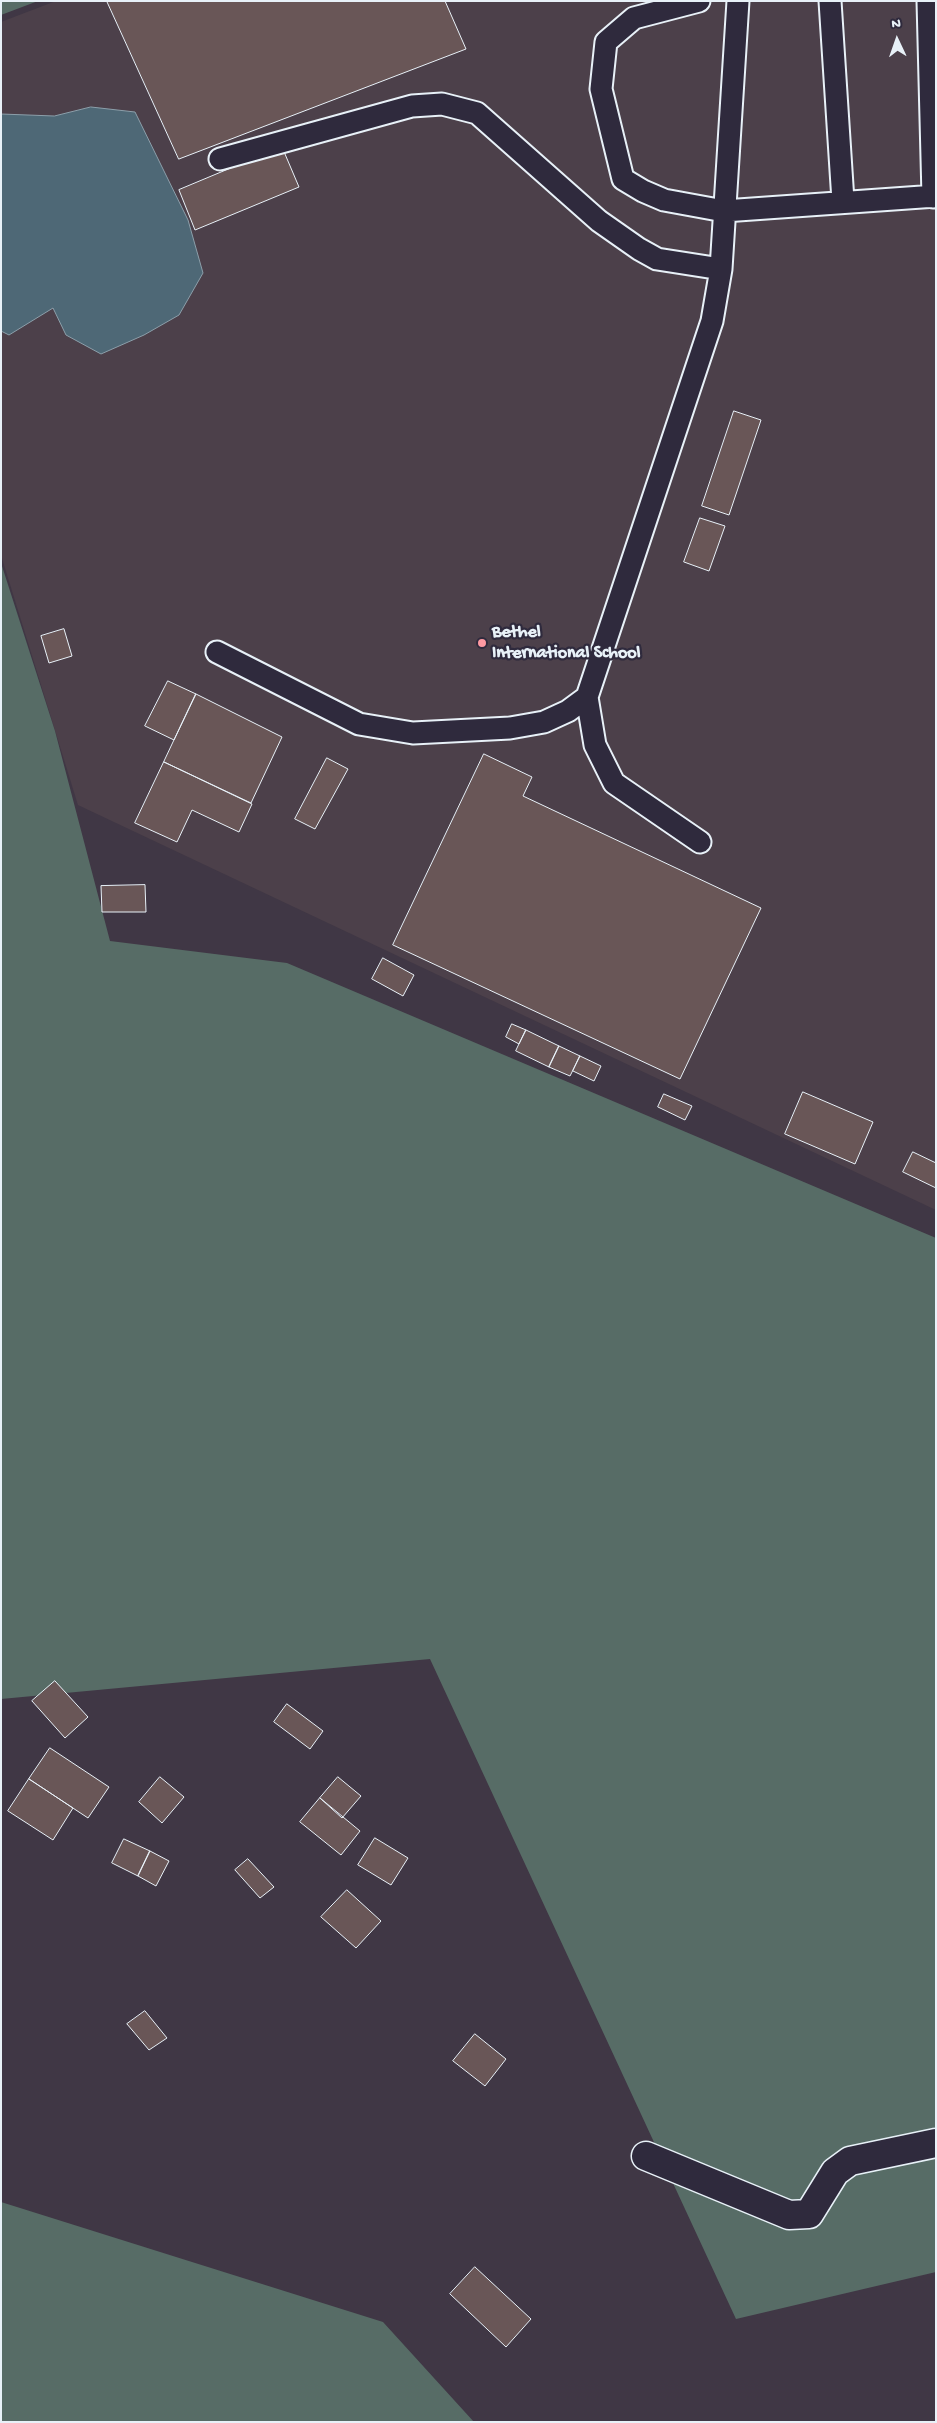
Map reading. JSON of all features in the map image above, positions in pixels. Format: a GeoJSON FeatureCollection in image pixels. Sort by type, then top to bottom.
{"type":"FeatureCollection","features":[{"type":"Feature","properties":{"kind":"street"},"geometry":{"type":"LineString","coordinates":[[646,2156],[789,2215],[808,2214],[835,2172],[850,2161],[934,2145]]}},
{"type":"Feature","properties":{"kind":"lane"},"geometry":{"type":"LineString","coordinates":[[699,1],[634,18],[606,42],[601,89],[623,178],[643,191],[664,200],[724,211],[843,201],[935,196],[928,1]]}},
{"type":"Feature","properties":{"kind":"lane"},"geometry":{"type":"LineString","coordinates":[[700,842],[614,783],[595,745],[587,697],[712,321],[720,269],[738,1]]}},
{"type":"Feature","properties":{"kind":"lane"},"geometry":{"type":"LineString","coordinates":[[830,1],[843,201]]}},
{"type":"Feature","properties":{"kind":"lane"},"geometry":{"type":"LineString","coordinates":[[220,158],[412,106],[442,104],[478,112],[599,221],[657,260],[720,269]]}},
{"type":"Feature","properties":{"kind":"lane"},"geometry":{"type":"LineString","coordinates":[[217,652],[359,724],[413,733],[510,728],[544,722],[568,710],[587,697]]}},
{"type":"Feature","properties":{"kind":"shaded area","name":"Bethel International School"},"geometry":{"type":"Polygon","coordinates":[[[56,1],[936,1],[936,1210],[78,805],[1,555],[1,22],[56,1]]]}},
{"type":"Feature","properties":{"kind":"green space"},"geometry":{"type":"Polygon","coordinates":[[[1,1],[38,1],[1,15],[1,1]]]}},
{"type":"Feature","properties":{"kind":"green space"},"geometry":{"type":"Polygon","coordinates":[[[1,563],[55,731],[110,941],[287,963],[936,1238],[936,2272],[736,2319],[430,1659],[1,1699],[1,563]]]}},
{"type":"Feature","properties":{"kind":"green space"},"geometry":{"type":"Polygon","coordinates":[[[1,2202],[383,2322],[474,2422],[1,2422],[1,2202]]]}},
{"type":"Feature","properties":{"kind":"water"},"geometry":{"type":"Polygon","coordinates":[[[91,107],[135,112],[188,220],[203,273],[179,315],[144,335],[101,354],[66,335],[53,308],[9,335],[1,331],[1,114],[54,116],[91,107]]]}},
{"type":"Feature","properties":{"kind":"building"},"geometry":{"type":"Polygon","coordinates":[[[107,1],[445,1],[466,49],[179,159],[107,1]]]}},
{"type":"Feature","properties":{"kind":"building"},"geometry":{"type":"Polygon","coordinates":[[[282,147],[299,187],[195,230],[179,190],[282,147]]]}},
{"type":"Feature","properties":{"kind":"building"},"geometry":{"type":"Polygon","coordinates":[[[734,411],[761,420],[729,515],[702,506],[734,411]]]}},
{"type":"Feature","properties":{"kind":"building"},"geometry":{"type":"Polygon","coordinates":[[[700,518],[725,526],[709,571],[684,562],[700,518]]]}},
{"type":"Feature","properties":{"kind":"building"},"geometry":{"type":"Polygon","coordinates":[[[64,629],[72,656],[49,663],[41,636],[64,629]]]}},
{"type":"Feature","properties":{"kind":"building"},"geometry":{"type":"Polygon","coordinates":[[[168,681],[196,694],[174,740],[145,726],[168,681]]]}},
{"type":"Feature","properties":{"kind":"building"},"geometry":{"type":"Polygon","coordinates":[[[196,694],[282,737],[251,803],[164,762],[196,694]]]}},
{"type":"Feature","properties":{"kind":"building"},"geometry":{"type":"Polygon","coordinates":[[[484,754],[532,777],[523,796],[761,908],[680,1079],[393,945],[484,754]]]}},
{"type":"Feature","properties":{"kind":"building"},"geometry":{"type":"Polygon","coordinates":[[[327,758],[348,769],[315,829],[295,819],[327,758]]]}},
{"type":"Feature","properties":{"kind":"building"},"geometry":{"type":"Polygon","coordinates":[[[164,762],[252,804],[239,832],[192,810],[177,842],[135,823],[164,762]]]}},
{"type":"Feature","properties":{"kind":"building"},"geometry":{"type":"Polygon","coordinates":[[[145,885],[146,912],[102,912],[101,886],[145,885]]]}},
{"type":"Feature","properties":{"kind":"building"},"geometry":{"type":"Polygon","coordinates":[[[383,958],[414,975],[403,996],[372,979],[383,958]]]}},
{"type":"Feature","properties":{"kind":"building"},"geometry":{"type":"Polygon","coordinates":[[[512,1024],[526,1030],[519,1044],[506,1037],[512,1024]]]}},
{"type":"Feature","properties":{"kind":"building"},"geometry":{"type":"Polygon","coordinates":[[[526,1030],[559,1046],[549,1067],[516,1051],[526,1030]]]}},
{"type":"Feature","properties":{"kind":"building"},"geometry":{"type":"Polygon","coordinates":[[[559,1046],[580,1056],[570,1076],[549,1067],[559,1046]]]}},
{"type":"Feature","properties":{"kind":"building"},"geometry":{"type":"Polygon","coordinates":[[[580,1056],[601,1066],[594,1081],[573,1071],[580,1056]]]}},
{"type":"Feature","properties":{"kind":"building"},"geometry":{"type":"Polygon","coordinates":[[[803,1092],[873,1122],[855,1164],[785,1134],[803,1092]]]}},
{"type":"Feature","properties":{"kind":"building"},"geometry":{"type":"Polygon","coordinates":[[[664,1094],[692,1106],[685,1120],[658,1107],[664,1094]]]}},
{"type":"Feature","properties":{"kind":"building"},"geometry":{"type":"Polygon","coordinates":[[[913,1152],[936,1163],[936,1188],[903,1172],[913,1152]]]}},
{"type":"Feature","properties":{"kind":"building"},"geometry":{"type":"Polygon","coordinates":[[[55,1681],[88,1717],[65,1738],[32,1701],[55,1681]]]}},
{"type":"Feature","properties":{"kind":"building"},"geometry":{"type":"Polygon","coordinates":[[[287,1704],[323,1731],[310,1749],[274,1722],[287,1704]]]}},
{"type":"Feature","properties":{"kind":"building"},"geometry":{"type":"Polygon","coordinates":[[[50,1748],[109,1787],[88,1818],[29,1779],[50,1748]]]}},
{"type":"Feature","properties":{"kind":"building"},"geometry":{"type":"Polygon","coordinates":[[[160,1777],[184,1797],[162,1823],[139,1802],[160,1777]]]}},
{"type":"Feature","properties":{"kind":"building"},"geometry":{"type":"Polygon","coordinates":[[[338,1777],[361,1796],[342,1818],[320,1798],[338,1777]]]}},
{"type":"Feature","properties":{"kind":"building"},"geometry":{"type":"Polygon","coordinates":[[[29,1779],[73,1808],[53,1840],[8,1811],[29,1779]]]}},
{"type":"Feature","properties":{"kind":"building"},"geometry":{"type":"Polygon","coordinates":[[[320,1798],[360,1831],[341,1855],[300,1822],[320,1798]]]}},
{"type":"Feature","properties":{"kind":"building"},"geometry":{"type":"Polygon","coordinates":[[[375,1838],[408,1858],[391,1885],[358,1865],[375,1838]]]}},
{"type":"Feature","properties":{"kind":"building"},"geometry":{"type":"Polygon","coordinates":[[[124,1839],[150,1851],[138,1876],[112,1863],[124,1839]]]}},
{"type":"Feature","properties":{"kind":"building"},"geometry":{"type":"Polygon","coordinates":[[[150,1851],[169,1861],[156,1886],[138,1876],[150,1851]]]}},
{"type":"Feature","properties":{"kind":"building"},"geometry":{"type":"Polygon","coordinates":[[[248,1859],[274,1887],[260,1898],[235,1870],[248,1859]]]}},
{"type":"Feature","properties":{"kind":"building"},"geometry":{"type":"Polygon","coordinates":[[[347,1890],[381,1921],[356,1948],[321,1917],[347,1890]]]}},
{"type":"Feature","properties":{"kind":"building"},"geometry":{"type":"Polygon","coordinates":[[[145,2011],[167,2038],[149,2050],[127,2024],[145,2011]]]}},
{"type":"Feature","properties":{"kind":"building"},"geometry":{"type":"Polygon","coordinates":[[[475,2034],[506,2059],[485,2086],[453,2061],[475,2034]]]}},
{"type":"Feature","properties":{"kind":"building"},"geometry":{"type":"Polygon","coordinates":[[[475,2267],[531,2319],[506,2347],[450,2294],[475,2267]]]}},
{"type":"Feature","properties":{"kind":"place","name":"Bethel International School"},"geometry":{"type":"Point","coordinates":[482,643]}}]}
